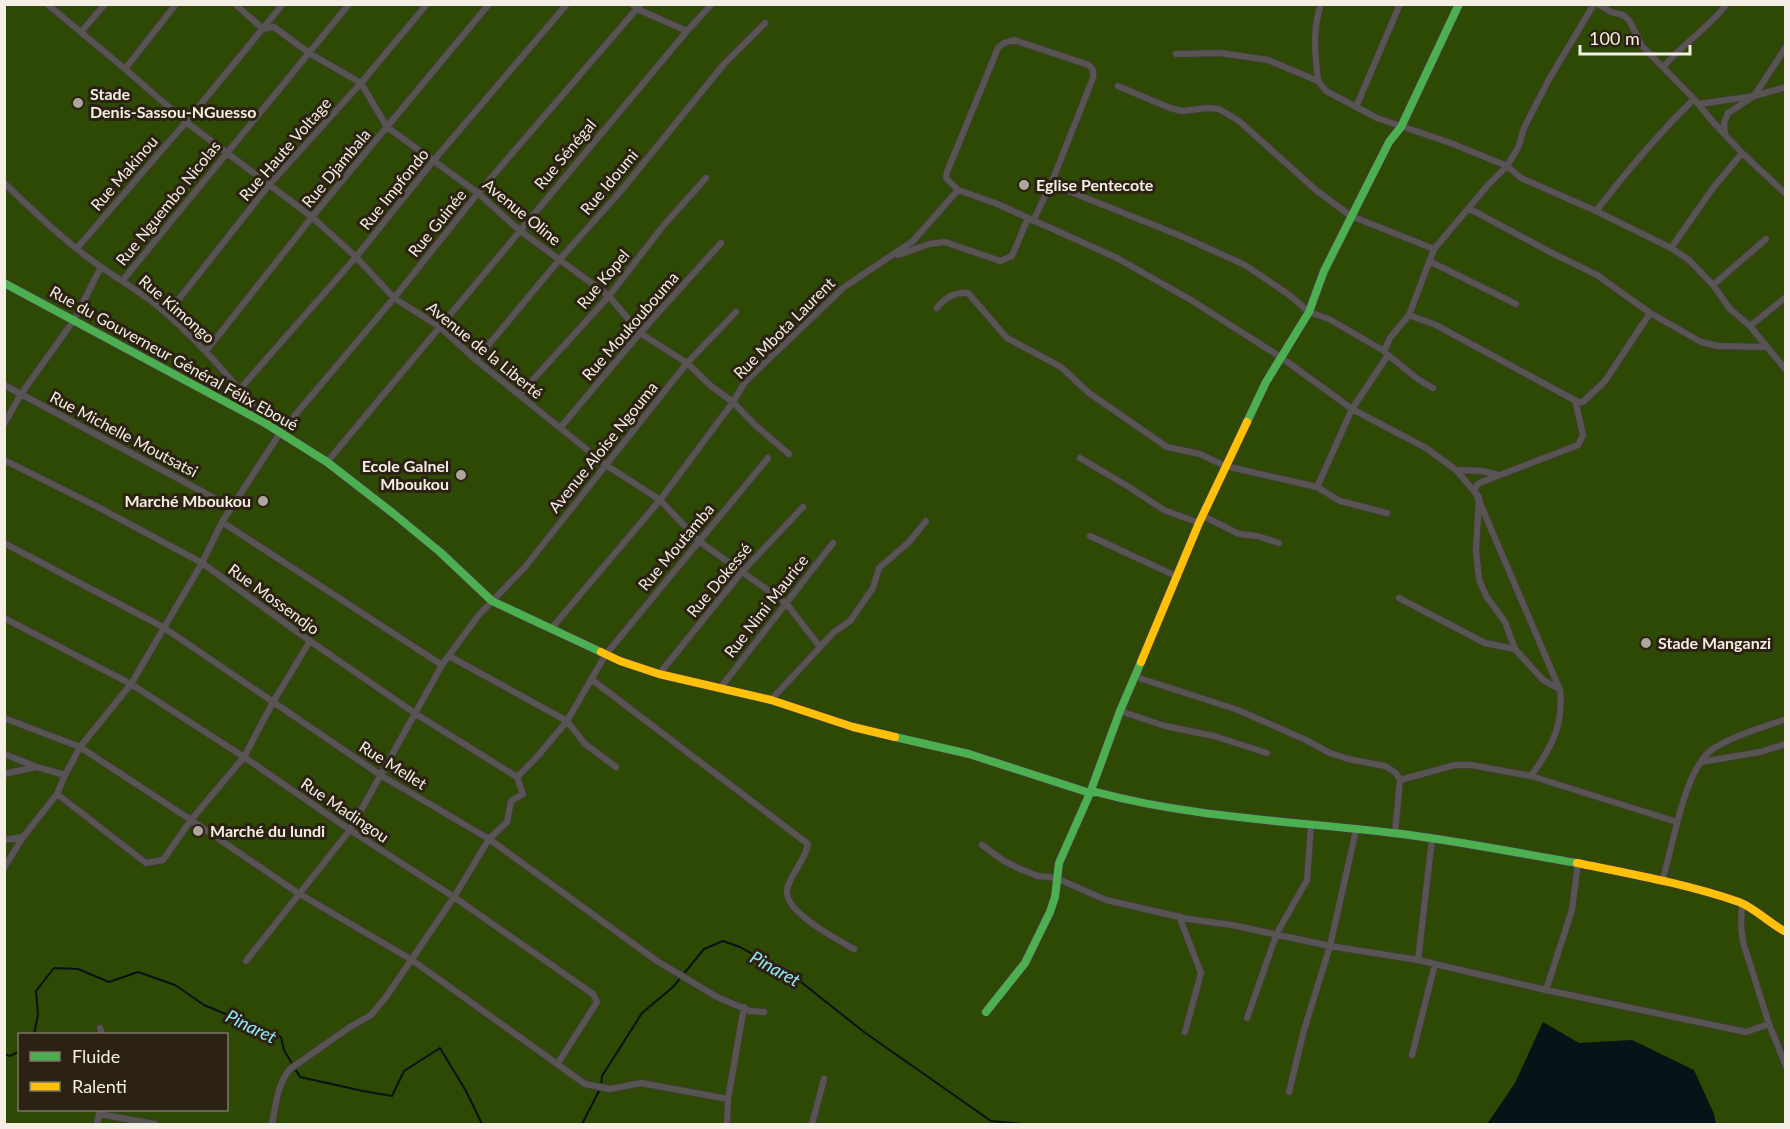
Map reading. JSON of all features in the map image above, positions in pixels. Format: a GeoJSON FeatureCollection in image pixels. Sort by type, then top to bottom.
{"type":"FeatureCollection","features":[{"type":"Feature","properties":{"kind":"main road"},"geometry":{"type":"LineString","coordinates":[[986,1012],[1024,963],[1050,912],[1055,897],[1059,863],[1066,842],[1090,793],[1120,711],[1224,466],[1266,382],[1309,312],[1324,272],[1351,216],[1389,142],[1401,127],[1459,4]]}},
{"type":"Feature","properties":{"kind":"main road","name":"Rue du Gouverneur Général Félix Eboué"},"geometry":{"type":"LineString","coordinates":[[4,283],[265,423],[327,462],[440,552],[492,601],[551,630],[659,674],[721,687],[771,700],[853,727],[969,754],[1090,793],[1096,792],[1138,803],[1212,815],[1395,833],[1578,863],[1662,881],[1742,903]]}},
{"type":"Feature","properties":{"kind":"main road"},"geometry":{"type":"LineString","coordinates":[[1742,903],[1785,932]]}},
{"type":"Feature","properties":{"kind":"street","name":"Avenue de la Liberté"},"geometry":{"type":"LineString","coordinates":[[47,4],[186,122],[312,217],[356,257],[394,298],[440,327],[476,360],[606,465],[660,500],[699,542],[786,603],[820,647]]}},
{"type":"Feature","properties":{"kind":"street"},"geometry":{"type":"LineString","coordinates":[[81,32],[105,4]]}},
{"type":"Feature","properties":{"kind":"street"},"geometry":{"type":"LineString","coordinates":[[125,69],[176,4]]}},
{"type":"Feature","properties":{"kind":"street","name":"Avenue Oline"},"geometry":{"type":"LineString","coordinates":[[235,4],[263,29],[274,27],[309,53],[361,83],[387,127],[478,193],[519,230],[609,296],[640,333],[687,363],[789,454]]}},
{"type":"Feature","properties":{"kind":"street","name":"Rue Makinou"},"geometry":{"type":"LineString","coordinates":[[78,247],[186,122],[283,4]]}},
{"type":"Feature","properties":{"kind":"street","name":"Rue Nguembo Nicolas"},"geometry":{"type":"LineString","coordinates":[[123,280],[349,4]]}},
{"type":"Feature","properties":{"kind":"street","name":"Rue Haute Voltage"},"geometry":{"type":"LineString","coordinates":[[167,314],[269,185],[361,83],[427,4]]}},
{"type":"Feature","properties":{"kind":"street","name":"Rue Djambala"},"geometry":{"type":"LineString","coordinates":[[206,351],[312,217],[489,4]]}},
{"type":"Feature","properties":{"kind":"street","name":"Rue Impfondo"},"geometry":{"type":"LineString","coordinates":[[240,389],[356,257],[434,160],[567,4]]}},
{"type":"Feature","properties":{"kind":"street","name":"Rue Sénégal"},"geometry":{"type":"LineString","coordinates":[[327,462],[519,230],[712,4]]}},
{"type":"Feature","properties":{"kind":"street"},"geometry":{"type":"LineString","coordinates":[[1318,81],[1314,44],[1321,4]]}},
{"type":"Feature","properties":{"kind":"street"},"geometry":{"type":"LineString","coordinates":[[1356,107],[1400,4]]}},
{"type":"Feature","properties":{"kind":"street"},"geometry":{"type":"LineString","coordinates":[[1317,487],[1352,409],[1386,353],[1390,338],[1409,315],[1434,249],[1507,166],[1518,148],[1524,128],[1548,81],[1596,4],[1623,15],[1629,20],[1642,46],[1664,66],[1742,153],[1785,192]]}},
{"type":"Feature","properties":{"kind":"street"},"geometry":{"type":"LineString","coordinates":[[1664,66],[1681,46],[1706,27],[1727,4]]}},
{"type":"Feature","properties":{"kind":"street"},"geometry":{"type":"LineString","coordinates":[[637,6],[687,31]]}},
{"type":"Feature","properties":{"kind":"street","name":"Rue Guinée"},"geometry":{"type":"LineString","coordinates":[[4,868],[57,794],[64,775],[80,747],[131,684],[202,563],[222,522],[280,433],[394,298],[478,193],[637,6]]}},
{"type":"Feature","properties":{"kind":"street","name":"Rue Idoumi"},"geometry":{"type":"LineString","coordinates":[[476,360],[560,259],[620,192],[724,64],[765,23]]}},
{"type":"Feature","properties":{"kind":"street"},"geometry":{"type":"LineString","coordinates":[[891,257],[929,244],[945,242],[1000,261],[1012,256],[1030,219],[1051,184],[1093,78],[1093,70],[1089,65],[1014,40],[1004,43],[998,48],[946,178],[958,190],[1030,219],[1135,267],[1282,358],[1352,409],[1426,448],[1456,470],[1479,496],[1476,551],[1479,579],[1486,596],[1505,622],[1515,649],[1543,680],[1560,690]]}},
{"type":"Feature","properties":{"kind":"street"},"geometry":{"type":"LineString","coordinates":[[1725,134],[1724,123],[1728,113],[1754,96],[1785,47]]}},
{"type":"Feature","properties":{"kind":"street"},"geometry":{"type":"LineString","coordinates":[[1176,54],[1221,52],[1268,60],[1318,81],[1326,91],[1356,107],[1401,127],[1448,142],[1507,166],[1521,177],[1671,248],[1689,260],[1713,285],[1730,309],[1750,326],[1785,370]]}},
{"type":"Feature","properties":{"kind":"street"},"geometry":{"type":"LineString","coordinates":[[1118,86],[1182,111],[1219,109],[1239,121],[1317,191],[1351,216],[1434,249]]}},
{"type":"Feature","properties":{"kind":"street"},"geometry":{"type":"LineString","coordinates":[[1596,211],[1665,127],[1697,102],[1754,96],[1785,87]]}},
{"type":"Feature","properties":{"kind":"street"},"geometry":{"type":"LineString","coordinates":[[1671,248],[1713,188],[1742,153]]}},
{"type":"Feature","properties":{"kind":"street","name":"Rue Kopel"},"geometry":{"type":"LineString","coordinates":[[519,394],[609,296],[663,226],[706,178]]}},
{"type":"Feature","properties":{"kind":"street","name":"Rue Kimongo"},"geometry":{"type":"LineString","coordinates":[[4,183],[58,233],[167,314],[206,351],[240,389],[265,423]]}},
{"type":"Feature","properties":{"kind":"street"},"geometry":{"type":"LineString","coordinates":[[1051,184],[1181,236],[1245,265],[1288,294],[1309,312],[1329,319],[1386,353],[1419,380],[1434,388]]}},
{"type":"Feature","properties":{"kind":"street","name":"Rue Mbota Laurent"},"geometry":{"type":"LineString","coordinates":[[551,630],[660,500],[733,402],[745,382],[843,288],[913,241],[958,190]]}},
{"type":"Feature","properties":{"kind":"street"},"geometry":{"type":"LineString","coordinates":[[1470,209],[1597,275],[1650,312],[1701,342],[1718,346],[1767,347]]}},
{"type":"Feature","properties":{"kind":"street"},"geometry":{"type":"LineString","coordinates":[[1713,285],[1766,239]]}},
{"type":"Feature","properties":{"kind":"street","name":"Rue Moukoubouma"},"geometry":{"type":"LineString","coordinates":[[560,428],[640,333],[721,243]]}},
{"type":"Feature","properties":{"kind":"street"},"geometry":{"type":"LineString","coordinates":[[1429,261],[1516,304]]}},
{"type":"Feature","properties":{"kind":"street"},"geometry":{"type":"LineString","coordinates":[[4,424],[21,394],[74,320],[101,267]]}},
{"type":"Feature","properties":{"kind":"street"},"geometry":{"type":"LineString","coordinates":[[937,308],[950,296],[960,292],[968,293],[1007,338],[1061,367],[1089,393],[1155,441],[1167,447],[1200,454],[1224,466],[1317,487],[1340,501],[1387,513]]}},
{"type":"Feature","properties":{"kind":"street"},"geometry":{"type":"LineString","coordinates":[[1750,326],[1785,297]]}},
{"type":"Feature","properties":{"kind":"street","name":"Avenue Aloise Ngouma"},"geometry":{"type":"LineString","coordinates":[[246,961],[350,830],[442,666],[478,616],[525,567],[687,363],[736,312]]}},
{"type":"Feature","properties":{"kind":"street"},"geometry":{"type":"LineString","coordinates":[[1409,315],[1436,325],[1575,400],[1583,402],[1588,400],[1605,381],[1650,312]]}},
{"type":"Feature","properties":{"kind":"street","name":"Rue Michelle Moutsatsi"},"geometry":{"type":"LineString","coordinates":[[4,385],[231,507]]}},
{"type":"Feature","properties":{"kind":"street"},"geometry":{"type":"LineString","coordinates":[[1531,776],[1549,751],[1557,729],[1562,706],[1560,690],[1479,496],[1474,489],[1479,483],[1578,445],[1583,435],[1575,400]]}},
{"type":"Feature","properties":{"kind":"street","name":"Rue Moutamba"},"geometry":{"type":"LineString","coordinates":[[517,777],[567,721],[606,654],[768,458]]}},
{"type":"Feature","properties":{"kind":"street"},"geometry":{"type":"LineString","coordinates":[[1080,458],[1164,510],[1239,534],[1257,536],[1279,543]]}},
{"type":"Feature","properties":{"kind":"street","name":"Rue Mossendjo"},"geometry":{"type":"LineString","coordinates":[[4,460],[202,563],[416,714],[517,777]]}},
{"type":"Feature","properties":{"kind":"street"},"geometry":{"type":"LineString","coordinates":[[1456,470],[1482,471],[1499,475]]}},
{"type":"Feature","properties":{"kind":"street","name":"Rue Dokessé"},"geometry":{"type":"LineString","coordinates":[[659,674],[741,573],[803,507]]}},
{"type":"Feature","properties":{"kind":"street"},"geometry":{"type":"LineString","coordinates":[[771,700],[834,632],[850,621],[873,588],[879,568],[909,542],[926,521]]}},
{"type":"Feature","properties":{"kind":"street"},"geometry":{"type":"LineString","coordinates":[[222,522],[442,666]]}},
{"type":"Feature","properties":{"kind":"street"},"geometry":{"type":"LineString","coordinates":[[1090,536],[1178,577]]}},
{"type":"Feature","properties":{"kind":"street","name":"Rue Mellet"},"geometry":{"type":"LineString","coordinates":[[4,543],[163,627],[382,776],[489,839],[657,961],[717,997],[750,1011],[764,1012]]}},
{"type":"Feature","properties":{"kind":"street","name":"Rue Nimi Maurice"},"geometry":{"type":"LineString","coordinates":[[721,687],[833,543]]}},
{"type":"Feature","properties":{"kind":"street"},"geometry":{"type":"LineString","coordinates":[[1399,598],[1485,643],[1515,649]]}},
{"type":"Feature","properties":{"kind":"street","name":"Rue Madingou"},"geometry":{"type":"LineString","coordinates":[[4,618],[131,684],[454,897],[596,997],[597,1002],[558,1064]]}},
{"type":"Feature","properties":{"kind":"street"},"geometry":{"type":"LineString","coordinates":[[57,794],[146,863],[163,860],[191,820],[244,757],[273,702],[310,641]]}},
{"type":"Feature","properties":{"kind":"street"},"geometry":{"type":"LineString","coordinates":[[449,656],[567,721],[585,744],[616,767]]}},
{"type":"Feature","properties":{"kind":"street"},"geometry":{"type":"LineString","coordinates":[[1136,677],[1238,710],[1330,753],[1385,766],[1396,772],[1400,780],[1395,833]]}},
{"type":"Feature","properties":{"kind":"street"},"geometry":{"type":"LineString","coordinates":[[591,679],[808,844],[806,855],[787,888],[788,897],[799,914],[854,949]]}},
{"type":"Feature","properties":{"kind":"street"},"geometry":{"type":"LineString","coordinates":[[1120,711],[1165,726],[1214,736],[1267,753]]}},
{"type":"Feature","properties":{"kind":"street"},"geometry":{"type":"LineString","coordinates":[[4,718],[80,747],[298,893],[412,960],[585,1084],[610,1089],[641,1083],[728,1100]]}},
{"type":"Feature","properties":{"kind":"street"},"geometry":{"type":"LineString","coordinates":[[1662,881],[1671,853],[1677,822],[1695,772],[1701,762],[1719,745],[1785,719]]}},
{"type":"Feature","properties":{"kind":"street"},"geometry":{"type":"LineString","coordinates":[[1701,762],[1760,752],[1785,744]]}},
{"type":"Feature","properties":{"kind":"street"},"geometry":{"type":"LineString","coordinates":[[4,754],[64,775]]}},
{"type":"Feature","properties":{"kind":"street"},"geometry":{"type":"LineString","coordinates":[[1400,780],[1455,765],[1471,765],[1531,776],[1677,822]]}},
{"type":"Feature","properties":{"kind":"street"},"geometry":{"type":"LineString","coordinates":[[4,774],[37,767]]}},
{"type":"Feature","properties":{"kind":"street"},"geometry":{"type":"LineString","coordinates":[[272,1125],[278,1089],[286,1074],[370,1015],[386,997],[454,897],[489,839],[507,822],[511,801],[523,794],[517,777]]}},
{"type":"Feature","properties":{"kind":"street"},"geometry":{"type":"LineString","coordinates":[[1247,1018],[1276,933],[1307,880],[1311,825]]}},
{"type":"Feature","properties":{"kind":"street"},"geometry":{"type":"LineString","coordinates":[[1289,1092],[1304,1030],[1330,946],[1356,830]]}},
{"type":"Feature","properties":{"kind":"street"},"geometry":{"type":"LineString","coordinates":[[4,840],[24,837]]}},
{"type":"Feature","properties":{"kind":"street"},"geometry":{"type":"LineString","coordinates":[[1418,960],[1432,839]]}},
{"type":"Feature","properties":{"kind":"street"},"geometry":{"type":"LineString","coordinates":[[982,844],[1004,861],[1020,869],[1038,876],[1056,878],[1106,900],[1276,933],[1330,946],[1418,960],[1546,990],[1746,1032],[1769,1024]]}},
{"type":"Feature","properties":{"kind":"street"},"geometry":{"type":"LineString","coordinates":[[1546,990],[1572,910],[1578,863]]}},
{"type":"Feature","properties":{"kind":"street"},"geometry":{"type":"LineString","coordinates":[[1742,903],[1743,942],[1785,1066]]}},
{"type":"Feature","properties":{"kind":"street"},"geometry":{"type":"LineString","coordinates":[[1179,916],[1201,973],[1185,1032]]}},
{"type":"Feature","properties":{"kind":"street"},"geometry":{"type":"LineString","coordinates":[[1412,1055],[1435,964]]}},
{"type":"Feature","properties":{"kind":"street"},"geometry":{"type":"LineString","coordinates":[[727,1125],[728,1100],[744,1007]]}},
{"type":"Feature","properties":{"kind":"street"},"geometry":{"type":"LineString","coordinates":[[812,1125],[824,1079]]}},
{"type":"Feature","properties":{"kind":"street"},"geometry":{"type":"LineString","coordinates":[[97,1125],[100,1112],[155,1125]]}},
{"type":"Feature","properties":{"kind":"green space"},"geometry":{"type":"Polygon","coordinates":[[[5,5],[1785,5],[1785,1124],[5,1124],[5,5]]]}},
{"type":"Feature","properties":{"kind":"shaded area"},"geometry":{"type":"Polygon","coordinates":[[[1543,1022],[1579,1043],[1632,1040],[1694,1070],[1714,1114],[1716,1124],[1487,1124],[1515,1083],[1543,1022]]]}},
{"type":"Feature","properties":{"kind":"waterway","name":"Pinaret"},"geometry":{"type":"LineString","coordinates":[[582,1124],[601,1087],[602,1076],[642,1013],[673,987],[704,949],[723,941],[740,947],[796,978],[864,1032],[991,1121],[1024,1124]]}},
{"type":"Feature","properties":{"kind":"waterway","name":"Pinaret"},"geometry":{"type":"LineString","coordinates":[[34,1033],[38,1015],[36,991],[54,968],[78,969],[109,982],[138,972],[175,985],[204,1005],[281,1037],[284,1050],[300,1077],[392,1096],[404,1071],[440,1048],[466,1091],[482,1124]]}},
{"type":"Feature","properties":{"kind":"waterway","name":"Pinaret"},"geometry":{"type":"LineString","coordinates":[[4,1054],[10,1056],[18,1052]]}},
{"type":"Feature","properties":{"kind":"traffic: fast"},"geometry":{"type":"LineString","coordinates":[[1247,422],[1266,382],[1309,312],[1324,271],[1389,142],[1401,127],[1459,4]]}},
{"type":"Feature","properties":{"kind":"traffic: fast"},"geometry":{"type":"LineString","coordinates":[[4,283],[265,423],[327,462],[394,514],[440,552],[492,601],[601,652]]}},
{"type":"Feature","properties":{"kind":"traffic: fast"},"geometry":{"type":"LineString","coordinates":[[986,1012],[1025,963],[1050,912],[1055,897],[1059,863],[1090,793],[1141,662]]}},
{"type":"Feature","properties":{"kind":"traffic: fast"},"geometry":{"type":"LineString","coordinates":[[895,737],[969,754],[1090,793],[1096,792],[1169,808],[1416,836],[1577,863]]}},
{"type":"Feature","properties":{"kind":"traffic: slow"},"geometry":{"type":"LineString","coordinates":[[1141,662],[1199,523],[1247,422]]}},
{"type":"Feature","properties":{"kind":"traffic: slow"},"geometry":{"type":"LineString","coordinates":[[601,652],[659,674],[771,700],[853,727],[895,737]]}},
{"type":"Feature","properties":{"kind":"traffic: slow"},"geometry":{"type":"LineString","coordinates":[[1577,863],[1638,875],[1739,902],[1786,932]]}},
{"type":"Feature","properties":{"kind":"place","name":"Stade Denis-Sassou-NGuesso"},"geometry":{"type":"Point","coordinates":[78,103]}},
{"type":"Feature","properties":{"kind":"place","name":"Eglise Pentecote"},"geometry":{"type":"Point","coordinates":[1024,185]}},
{"type":"Feature","properties":{"kind":"place","name":"Ecole Galnel Mboukou"},"geometry":{"type":"Point","coordinates":[461,475]}},
{"type":"Feature","properties":{"kind":"place","name":"Marché Mboukou"},"geometry":{"type":"Point","coordinates":[263,501]}},
{"type":"Feature","properties":{"kind":"place","name":"Stade Manganzi"},"geometry":{"type":"Point","coordinates":[1646,643]}},
{"type":"Feature","properties":{"kind":"place","name":"Marché du lundi"},"geometry":{"type":"Point","coordinates":[198,831]}}]}
